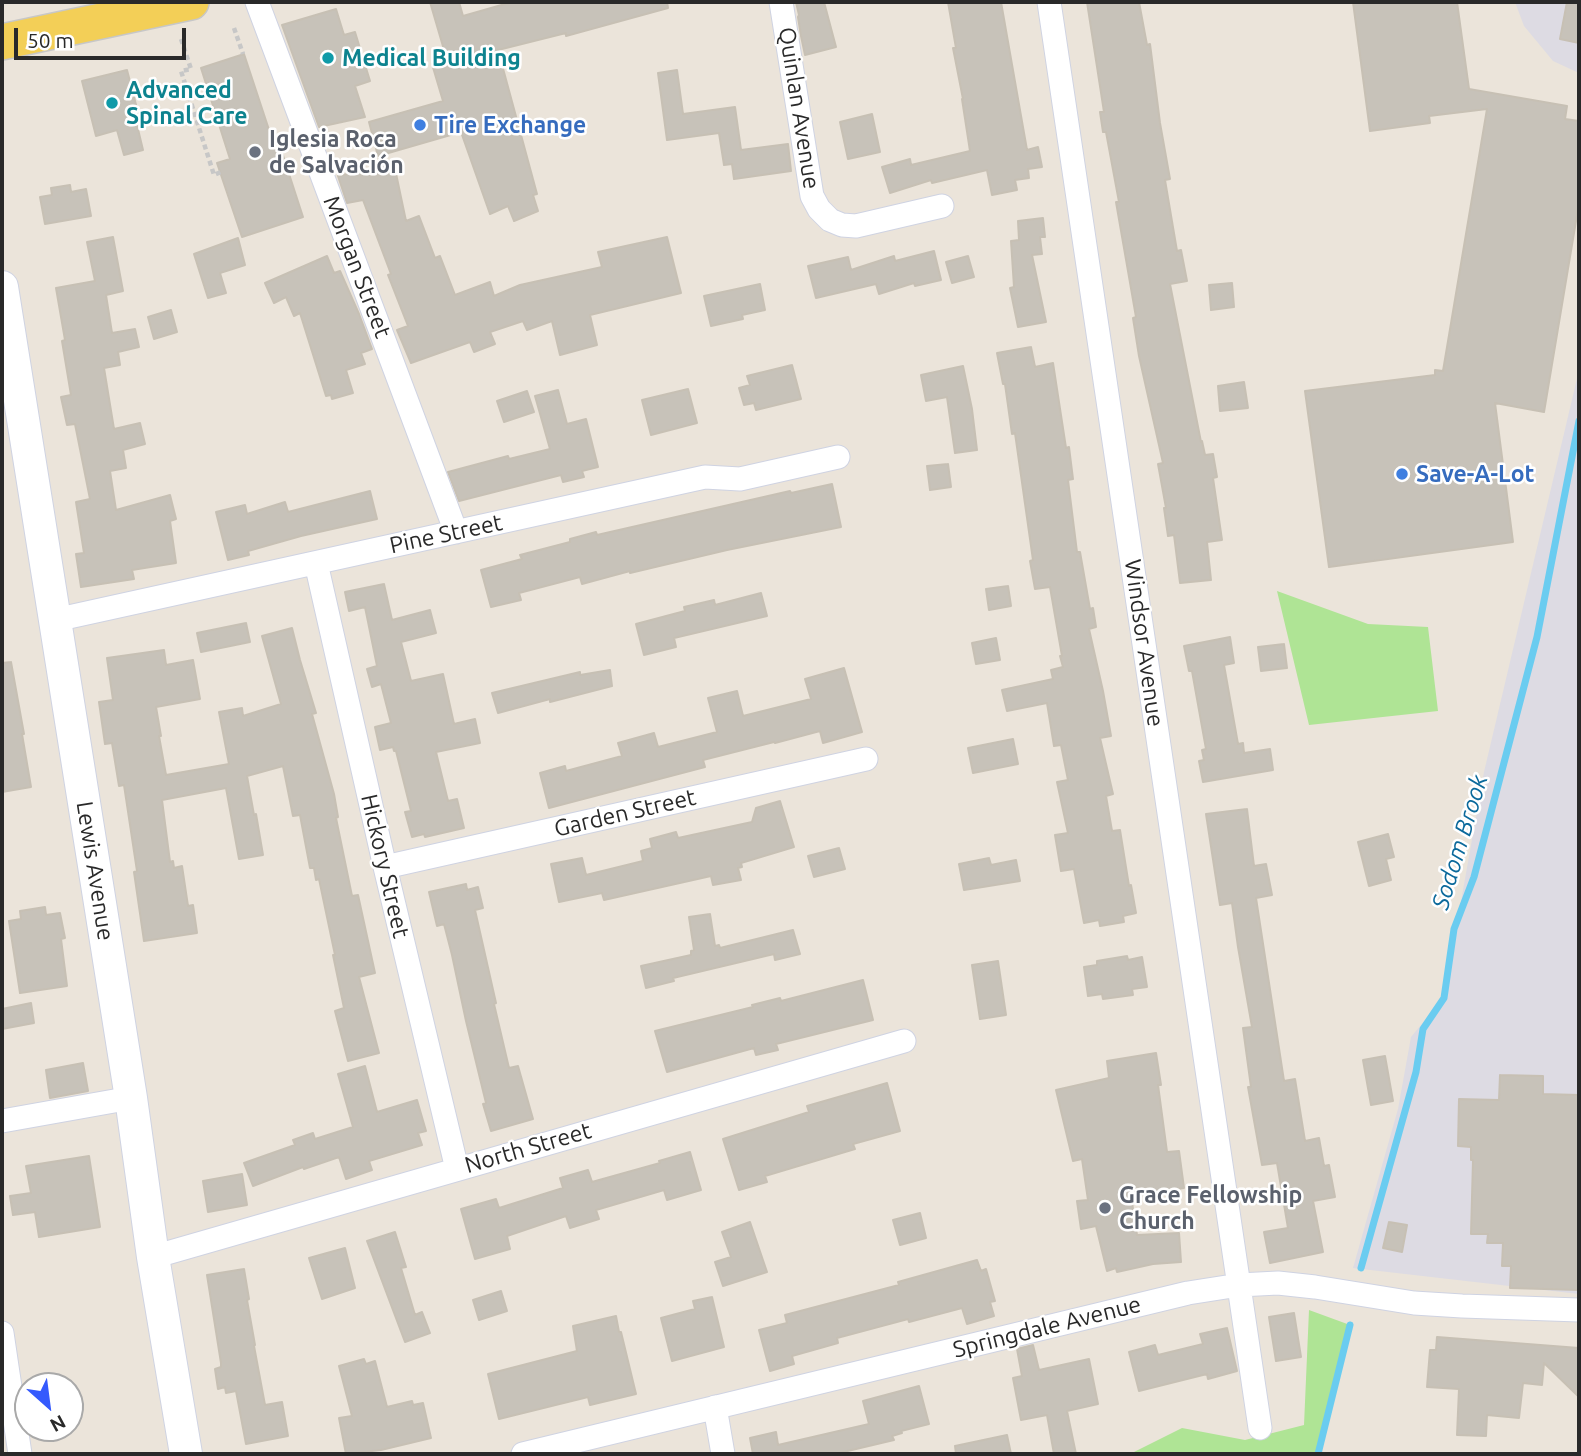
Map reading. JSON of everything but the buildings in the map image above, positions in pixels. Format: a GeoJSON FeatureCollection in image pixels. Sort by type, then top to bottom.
{"type":"FeatureCollection","features":[{"type":"Feature","properties":{"kind":"main road"},"geometry":{"type":"LineString","coordinates":[[2,42],[191,2]]}},
{"type":"Feature","properties":{"kind":"main road","name":"Lewis Avenue"},"geometry":{"type":"LineString","coordinates":[[2,287],[186,1454]]}},
{"type":"Feature","properties":{"kind":"street","name":"Morgan Street"},"geometry":{"type":"LineString","coordinates":[[257,2],[456,532]]}},
{"type":"Feature","properties":{"kind":"street","name":"Quinlan Avenue"},"geometry":{"type":"LineString","coordinates":[[781,2],[812,195],[819,209],[830,220],[842,225],[856,226],[942,206]]}},
{"type":"Feature","properties":{"kind":"street","name":"Windsor Avenue"},"geometry":{"type":"LineString","coordinates":[[1049,2],[1260,1428]]}},
{"type":"Feature","properties":{"kind":"street","name":"Pine Street"},"geometry":{"type":"LineString","coordinates":[[55,620],[705,477],[740,479],[838,457]]}},
{"type":"Feature","properties":{"kind":"street","name":"Hickory Street"},"geometry":{"type":"LineString","coordinates":[[316,563],[457,1169]]}},
{"type":"Feature","properties":{"kind":"street","name":"Garden Street"},"geometry":{"type":"LineString","coordinates":[[385,867],[866,759]]}},
{"type":"Feature","properties":{"kind":"street","name":"North Street"},"geometry":{"type":"LineString","coordinates":[[153,1257],[904,1041]]}},
{"type":"Feature","properties":{"kind":"street"},"geometry":{"type":"LineString","coordinates":[[2,1121],[131,1098]]}},
{"type":"Feature","properties":{"kind":"street","name":"Springdale Avenue"},"geometry":{"type":"LineString","coordinates":[[523,1454],[1188,1293],[1239,1285],[1279,1283],[1414,1303],[1579,1310]]}},
{"type":"Feature","properties":{"kind":"street"},"geometry":{"type":"LineString","coordinates":[[2,1333],[20,1454]]}},
{"type":"Feature","properties":{"kind":"street"},"geometry":{"type":"LineString","coordinates":[[715,1407],[723,1454]]}},
{"type":"Feature","properties":{"kind":"path"},"geometry":{"type":"LineString","coordinates":[[234,28],[243,54]]}},
{"type":"Feature","properties":{"kind":"path"},"geometry":{"type":"LineString","coordinates":[[181,39],[191,69],[181,71],[214,174],[220,172]]}},
{"type":"Feature","properties":{"kind":"shaded area"},"geometry":{"type":"Polygon","coordinates":[[[1515,2],[1579,2],[1579,73],[1553,61],[1524,26],[1515,2]]]}},
{"type":"Feature","properties":{"kind":"shaded area"},"geometry":{"type":"Polygon","coordinates":[[[1579,370],[1579,1294],[1353,1268],[1398,1109],[1411,1037],[1444,997],[1484,772],[1579,370]]]}},
{"type":"Feature","properties":{"kind":"green space"},"geometry":{"type":"Polygon","coordinates":[[[1277,591],[1368,624],[1428,627],[1438,711],[1309,725],[1277,591]]]}},
{"type":"Feature","properties":{"kind":"green space"},"geometry":{"type":"Polygon","coordinates":[[[1309,1310],[1350,1325],[1318,1454],[1130,1454],[1182,1428],[1245,1440],[1304,1425],[1309,1310]]]}},
{"type":"Feature","properties":{"kind":"waterway","name":"Sodom Brook"},"geometry":{"type":"LineString","coordinates":[[1361,1268],[1416,1072],[1423,1029],[1444,998],[1454,929],[1474,877],[1537,637],[1579,421]]}},
{"type":"Feature","properties":{"kind":"waterway","name":"Sodom Brook"},"geometry":{"type":"LineString","coordinates":[[1318,1454],[1350,1325]]}},
{"type":"Feature","properties":{"kind":"place","name":"Medical Building"},"geometry":{"type":"Point","coordinates":[328,58]}},
{"type":"Feature","properties":{"kind":"place","name":"Advanced Spinal Care"},"geometry":{"type":"Point","coordinates":[112,103]}},
{"type":"Feature","properties":{"kind":"place","name":"Tire Exchange"},"geometry":{"type":"Point","coordinates":[420,125]}},
{"type":"Feature","properties":{"kind":"place","name":"Iglesia Roca de Salvación"},"geometry":{"type":"Point","coordinates":[255,152]}},
{"type":"Feature","properties":{"kind":"place","name":"Save-A-Lot"},"geometry":{"type":"Point","coordinates":[1402,474]}},
{"type":"Feature","properties":{"kind":"place","name":"Grace Fellowship Church"},"geometry":{"type":"Point","coordinates":[1105,1208]}}]}
